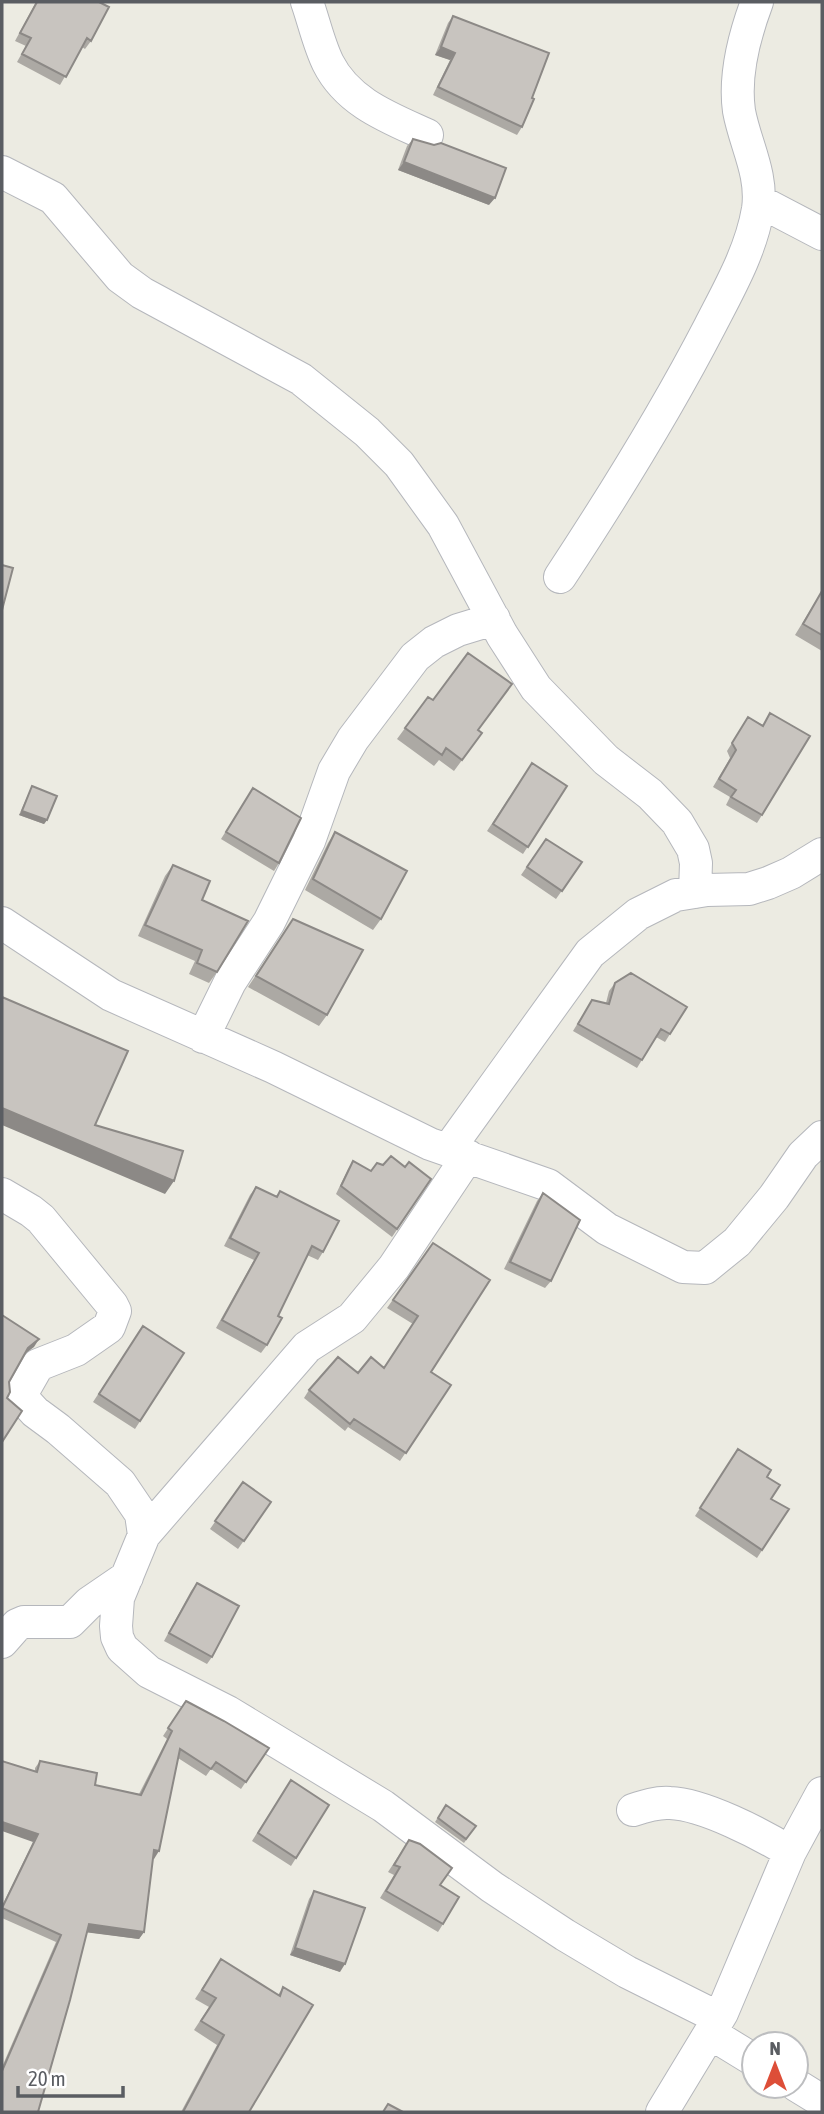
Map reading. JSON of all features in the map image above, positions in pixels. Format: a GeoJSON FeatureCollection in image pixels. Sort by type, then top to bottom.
{"type":"FeatureCollection","features":[{"type":"Feature","properties":{"kind":"street"},"geometry":{"type":"LineString","coordinates":[[307,2],[328,64],[346,88],[372,110],[427,135]]}},
{"type":"Feature","properties":{"kind":"street"},"geometry":{"type":"LineString","coordinates":[[560,577],[619,487],[680,385],[736,275],[756,223],[759,201],[757,174],[739,110],[740,66],[746,31],[757,2]]}},
{"type":"Feature","properties":{"kind":"street"},"geometry":{"type":"LineString","coordinates":[[2,172],[53,198],[120,277],[142,293],[301,379],[367,432],[399,464],[443,525],[494,619],[536,688],[606,760],[650,794],[677,822],[693,849],[696,863],[695,892]]}},
{"type":"Feature","properties":{"kind":"street"},"geometry":{"type":"LineString","coordinates":[[759,201],[822,233]]}},
{"type":"Feature","properties":{"kind":"street"},"geometry":{"type":"LineString","coordinates":[[203,1037],[230,982],[269,922],[309,841],[334,771],[353,738],[415,657],[434,642],[458,630],[494,619]]}},
{"type":"Feature","properties":{"kind":"street"},"geometry":{"type":"LineString","coordinates":[[740,2048],[714,2025],[565,1935],[492,1887],[383,1806],[229,1712],[149,1672],[122,1648],[117,1637],[118,1598],[144,1535],[307,1347],[352,1318],[394,1267],[458,1153],[590,953],[638,914],[676,895],[707,890],[749,889],[791,873],[822,854]]}},
{"type":"Feature","properties":{"kind":"street"},"geometry":{"type":"LineString","coordinates":[[2,923],[111,995],[273,1067],[430,1144],[548,1185],[607,1228],[674,1264],[705,1268],[737,1242],[774,1197],[803,1155],[822,1137]]}},
{"type":"Feature","properties":{"kind":"street"},"geometry":{"type":"LineString","coordinates":[[2,1194],[41,1219],[112,1305],[115,1314],[109,1326],[76,1350],[38,1365],[22,1393],[24,1400],[120,1483],[141,1514],[144,1535]]}},
{"type":"Feature","properties":{"kind":"street"},"geometry":{"type":"LineString","coordinates":[[2,1642],[24,1622],[70,1622],[89,1603],[127,1577]]}},
{"type":"Feature","properties":{"kind":"street"},"geometry":{"type":"LineString","coordinates":[[662,2112],[714,2025],[790,1852],[822,1793]]}},
{"type":"Feature","properties":{"kind":"street"},"geometry":{"type":"LineString","coordinates":[[633,1810],[653,1804],[685,1805],[774,1842],[790,1852]]}},
{"type":"Feature","properties":{"kind":"building"},"geometry":{"type":"Polygon","coordinates":[[[37,2],[99,2],[109,7],[91,41],[87,38],[66,77],[22,54],[31,38],[20,33],[37,2]]]}},
{"type":"Feature","properties":{"kind":"building"},"geometry":{"type":"Polygon","coordinates":[[[453,16],[549,53],[522,127],[438,87],[455,53],[441,47],[453,16]]]}},
{"type":"Feature","properties":{"kind":"building"},"geometry":{"type":"Polygon","coordinates":[[[413,139],[434,145],[441,143],[506,168],[495,198],[404,162],[413,139]]]}},
{"type":"Feature","properties":{"kind":"building"},"geometry":{"type":"Polygon","coordinates":[[[2,565],[13,568],[2,610],[2,565]]]}},
{"type":"Feature","properties":{"kind":"building"},"geometry":{"type":"Polygon","coordinates":[[[822,591],[822,635],[803,624],[822,591]]]}},
{"type":"Feature","properties":{"kind":"building"},"geometry":{"type":"Polygon","coordinates":[[[468,653],[512,684],[478,730],[482,733],[462,760],[446,748],[442,755],[405,728],[428,697],[433,700],[468,653]]]}},
{"type":"Feature","properties":{"kind":"building"},"geometry":{"type":"Polygon","coordinates":[[[770,713],[810,736],[762,815],[731,797],[736,790],[719,779],[736,750],[732,743],[748,717],[763,726],[770,713]]]}},
{"type":"Feature","properties":{"kind":"building"},"geometry":{"type":"Polygon","coordinates":[[[532,763],[567,786],[528,847],[493,824],[532,763]]]}},
{"type":"Feature","properties":{"kind":"building"},"geometry":{"type":"Polygon","coordinates":[[[32,786],[57,796],[47,820],[22,811],[32,786]]]}},
{"type":"Feature","properties":{"kind":"building"},"geometry":{"type":"Polygon","coordinates":[[[253,788],[301,818],[279,863],[226,832],[253,788]]]}},
{"type":"Feature","properties":{"kind":"building"},"geometry":{"type":"Polygon","coordinates":[[[335,832],[407,871],[381,919],[313,879],[335,832]]]}},
{"type":"Feature","properties":{"kind":"building"},"geometry":{"type":"Polygon","coordinates":[[[546,839],[582,862],[562,891],[527,867],[546,839]]]}},
{"type":"Feature","properties":{"kind":"building"},"geometry":{"type":"Polygon","coordinates":[[[173,865],[210,881],[202,900],[248,921],[217,972],[197,963],[202,950],[145,925],[173,865]]]}},
{"type":"Feature","properties":{"kind":"building"},"geometry":{"type":"Polygon","coordinates":[[[293,919],[363,950],[327,1015],[256,976],[293,919]]]}},
{"type":"Feature","properties":{"kind":"building"},"geometry":{"type":"Polygon","coordinates":[[[631,973],[687,1007],[670,1034],[661,1029],[642,1060],[578,1024],[592,1000],[609,1004],[615,983],[631,973]]]}},
{"type":"Feature","properties":{"kind":"building"},"geometry":{"type":"Polygon","coordinates":[[[2,997],[128,1051],[95,1125],[183,1151],[174,1181],[2,1108],[2,997]]]}},
{"type":"Feature","properties":{"kind":"building"},"geometry":{"type":"Polygon","coordinates":[[[391,1156],[405,1167],[409,1162],[431,1179],[397,1229],[341,1186],[353,1161],[371,1171],[377,1163],[383,1165],[391,1156]]]}},
{"type":"Feature","properties":{"kind":"building"},"geometry":{"type":"Polygon","coordinates":[[[256,1187],[277,1197],[280,1191],[339,1221],[323,1252],[312,1246],[278,1316],[282,1318],[267,1345],[222,1320],[259,1253],[230,1238],[256,1187]]]}},
{"type":"Feature","properties":{"kind":"building"},"geometry":{"type":"Polygon","coordinates":[[[543,1193],[580,1220],[551,1281],[510,1262],[543,1193]]]}},
{"type":"Feature","properties":{"kind":"building"},"geometry":{"type":"Polygon","coordinates":[[[433,1243],[490,1280],[431,1372],[451,1385],[406,1453],[354,1419],[350,1424],[309,1390],[338,1357],[358,1373],[371,1357],[384,1368],[418,1316],[393,1300],[433,1243]]]}},
{"type":"Feature","properties":{"kind":"building"},"geometry":{"type":"Polygon","coordinates":[[[2,1315],[39,1339],[28,1348],[9,1382],[10,1392],[7,1398],[22,1411],[2,1442],[2,1315]]]}},
{"type":"Feature","properties":{"kind":"building"},"geometry":{"type":"Polygon","coordinates":[[[143,1326],[184,1353],[140,1421],[99,1394],[143,1326]]]}},
{"type":"Feature","properties":{"kind":"building"},"geometry":{"type":"Polygon","coordinates":[[[738,1449],[771,1470],[767,1477],[780,1485],[771,1499],[789,1509],[762,1550],[700,1508],[738,1449]]]}},
{"type":"Feature","properties":{"kind":"building"},"geometry":{"type":"Polygon","coordinates":[[[243,1482],[271,1502],[244,1541],[215,1521],[243,1482]]]}},
{"type":"Feature","properties":{"kind":"building"},"geometry":{"type":"Polygon","coordinates":[[[197,1583],[239,1606],[212,1657],[169,1633],[197,1583]]]}},
{"type":"Feature","properties":{"kind":"building"},"geometry":{"type":"Polygon","coordinates":[[[186,1701],[269,1748],[246,1782],[216,1762],[211,1769],[180,1749],[159,1851],[154,1850],[144,1932],[89,1924],[38,2112],[2,2112],[2,2071],[61,1935],[2,1908],[38,1834],[2,1822],[2,1761],[37,1772],[40,1761],[97,1773],[95,1785],[141,1795],[172,1731],[168,1728],[186,1701]]]}},
{"type":"Feature","properties":{"kind":"building"},"geometry":{"type":"Polygon","coordinates":[[[291,1780],[329,1805],[296,1858],[258,1833],[291,1780]]]}},
{"type":"Feature","properties":{"kind":"building"},"geometry":{"type":"Polygon","coordinates":[[[446,1805],[476,1826],[466,1839],[438,1818],[446,1805]]]}},
{"type":"Feature","properties":{"kind":"building"},"geometry":{"type":"Polygon","coordinates":[[[409,1840],[420,1844],[452,1868],[440,1885],[459,1897],[443,1924],[386,1891],[400,1867],[394,1865],[409,1840]]]}},
{"type":"Feature","properties":{"kind":"building"},"geometry":{"type":"Polygon","coordinates":[[[314,1891],[365,1908],[345,1964],[295,1948],[314,1891]]]}},
{"type":"Feature","properties":{"kind":"building"},"geometry":{"type":"Polygon","coordinates":[[[221,1959],[280,1996],[283,1987],[313,2005],[249,2112],[183,2112],[224,2035],[201,2021],[216,1998],[202,1990],[221,1959]]]}},
{"type":"Feature","properties":{"kind":"building"},"geometry":{"type":"Polygon","coordinates":[[[388,2104],[403,2112],[383,2112],[388,2104]]]}}]}
